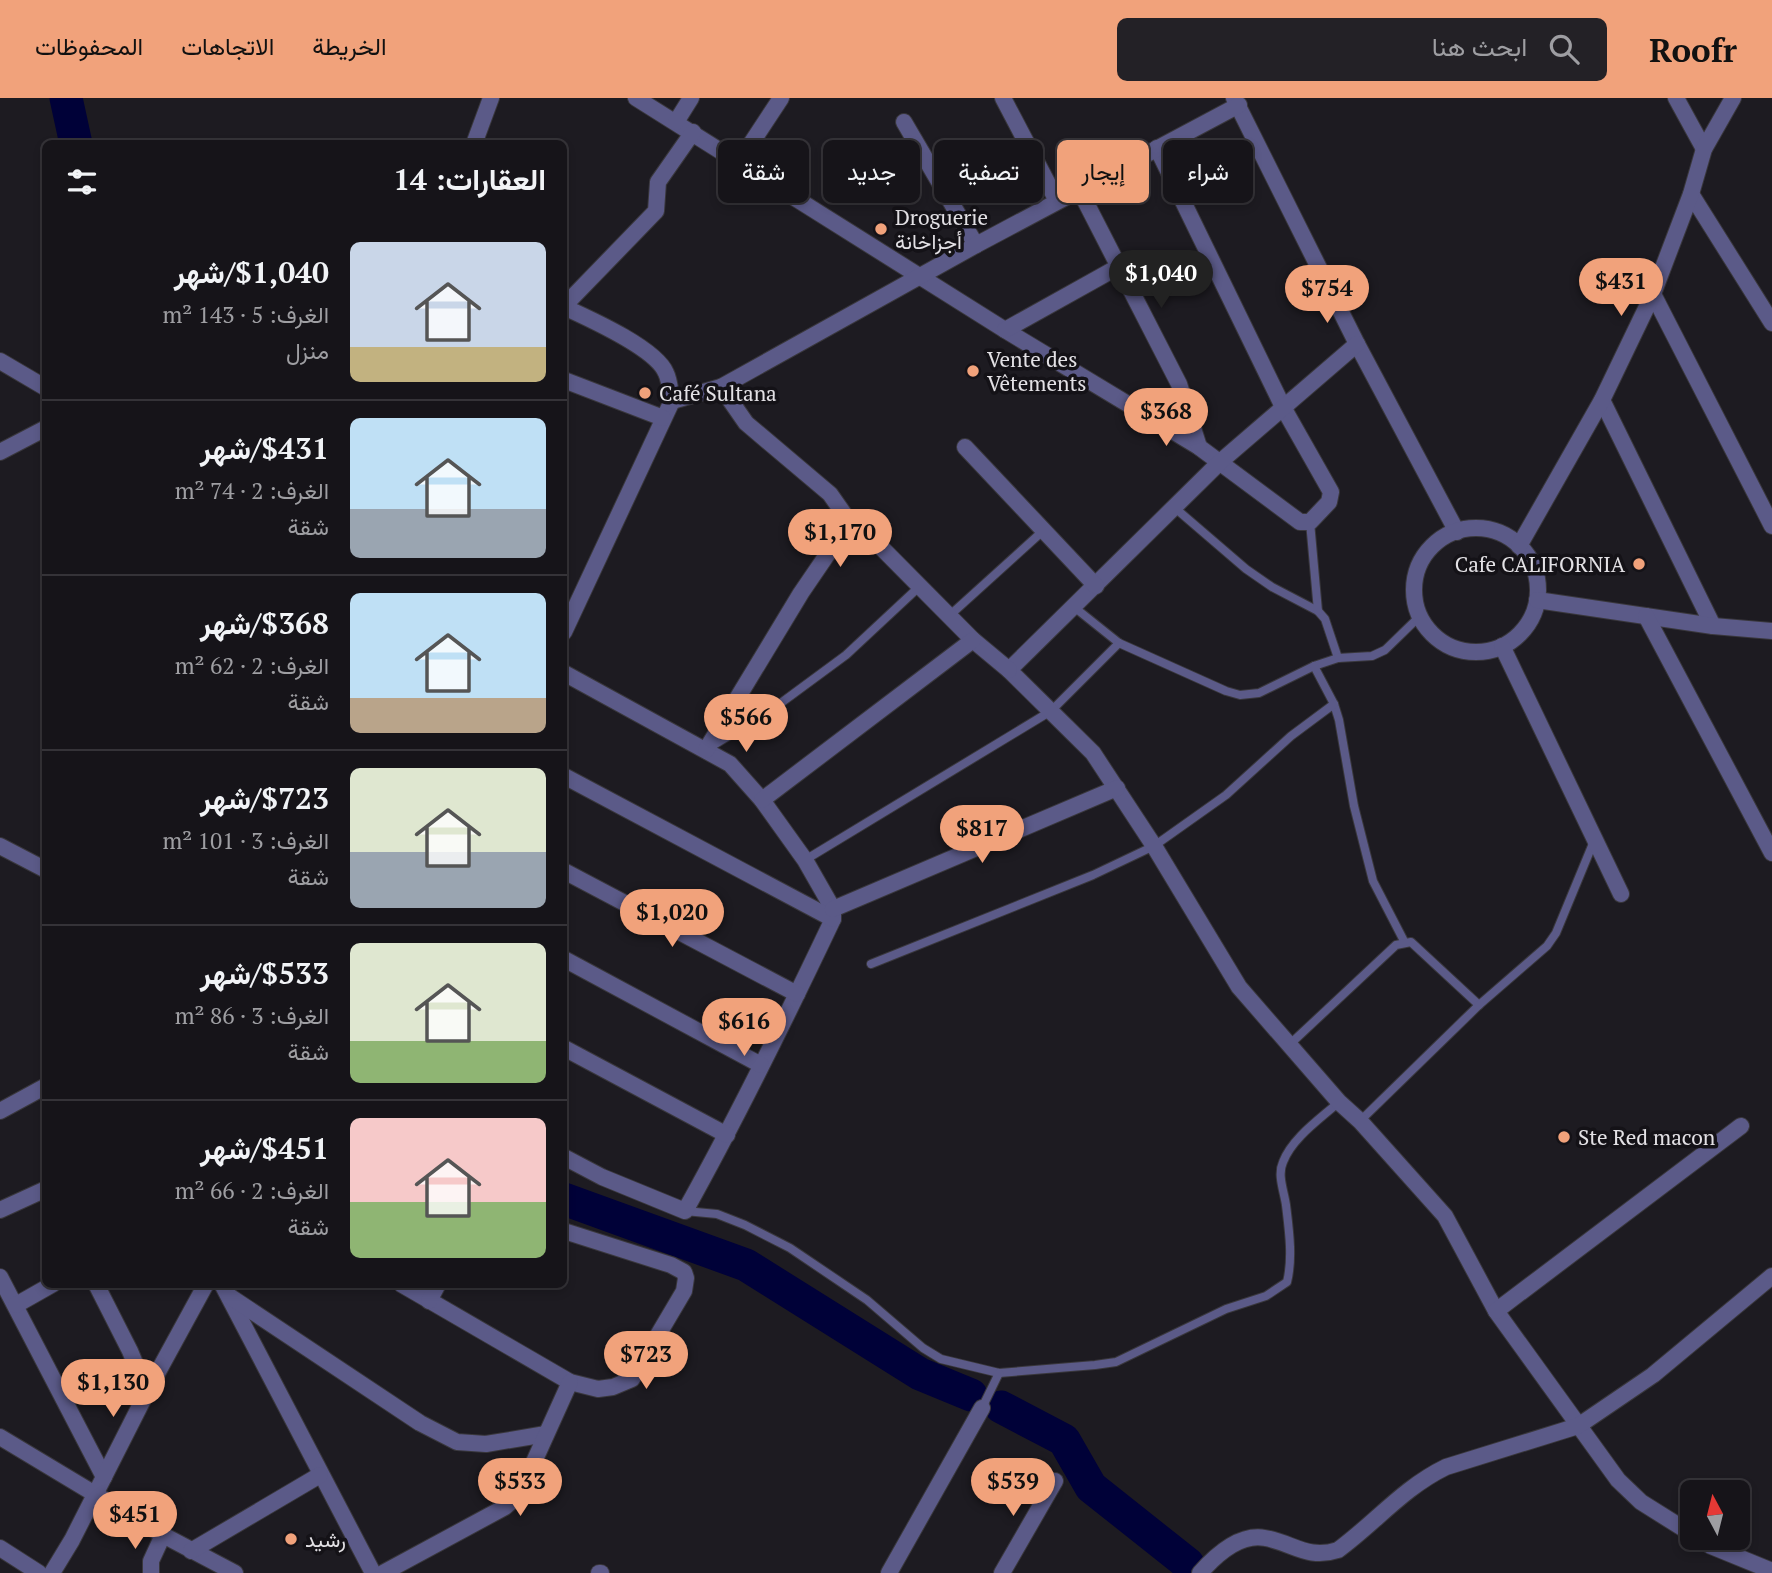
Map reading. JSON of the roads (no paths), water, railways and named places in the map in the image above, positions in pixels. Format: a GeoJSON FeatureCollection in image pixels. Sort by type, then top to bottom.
{"type":"FeatureCollection","features":[{"type":"Feature","properties":{"kind":"street"},"geometry":{"type":"LineString","coordinates":[[475,140],[491,98]]}},
{"type":"Feature","properties":{"kind":"street"},"geometry":{"type":"LineString","coordinates":[[636,98],[718,148]]}},
{"type":"Feature","properties":{"kind":"street"},"geometry":{"type":"LineString","coordinates":[[676,122],[691,98]]}},
{"type":"Feature","properties":{"kind":"street"},"geometry":{"type":"LineString","coordinates":[[753,140],[780,98]]}},
{"type":"Feature","properties":{"kind":"street"},"geometry":{"type":"LineString","coordinates":[[1676,98],[1704,149]]}},
{"type":"Feature","properties":{"kind":"street"},"geometry":{"type":"LineString","coordinates":[[1519,546],[1602,400],[1653,295],[1692,194],[1704,149],[1733,98]]}},
{"type":"Feature","properties":{"kind":"street"},"geometry":{"type":"LineString","coordinates":[[671,401],[721,387],[1057,201],[1009,100]]}},
{"type":"Feature","properties":{"kind":"street"},"geometry":{"type":"LineString","coordinates":[[1149,152],[1237,102],[1357,344],[1457,532]]}},
{"type":"Feature","properties":{"kind":"street"},"geometry":{"type":"LineString","coordinates":[[904,122],[976,245]]}},
{"type":"Feature","properties":{"kind":"street"},"geometry":{"type":"LineString","coordinates":[[567,303],[656,211],[658,182],[693,132]]}},
{"type":"Feature","properties":{"kind":"street"},"geometry":{"type":"LineString","coordinates":[[805,203],[1005,330],[1199,447],[1300,522],[1310,522],[1329,502],[1331,492],[1284,409],[1157,148]]}},
{"type":"Feature","properties":{"kind":"street"},"geometry":{"type":"LineString","coordinates":[[1692,194],[1772,323]]}},
{"type":"Feature","properties":{"kind":"street"},"geometry":{"type":"LineString","coordinates":[[1086,203],[1179,384],[1199,447]]}},
{"type":"Feature","properties":{"kind":"street"},"geometry":{"type":"LineString","coordinates":[[1005,330],[1118,267]]}},
{"type":"Feature","properties":{"kind":"street"},"geometry":{"type":"LineString","coordinates":[[1653,295],[1772,526]]}},
{"type":"Feature","properties":{"kind":"street"},"geometry":{"type":"LineString","coordinates":[[567,307],[616,331],[654,359],[666,372],[671,401],[567,626]]}},
{"type":"Feature","properties":{"kind":"street"},"geometry":{"type":"LineString","coordinates":[[1009,670],[1220,462],[1357,344]]}},
{"type":"Feature","properties":{"kind":"street"},"geometry":{"type":"LineString","coordinates":[[0,361],[42,386]]}},
{"type":"Feature","properties":{"kind":"street"},"geometry":{"type":"LineString","coordinates":[[567,381],[663,418]]}},
{"type":"Feature","properties":{"kind":"street"},"geometry":{"type":"LineString","coordinates":[[721,387],[746,423],[830,494],[851,524]]}},
{"type":"Feature","properties":{"kind":"street"},"geometry":{"type":"LineString","coordinates":[[1602,400],[1713,626]]}},
{"type":"Feature","properties":{"kind":"street"},"geometry":{"type":"LineString","coordinates":[[0,452],[42,430]]}},
{"type":"Feature","properties":{"kind":"street"},"geometry":{"type":"LineString","coordinates":[[965,447],[1096,586]]}},
{"type":"Feature","properties":{"kind":"street"},"geometry":{"type":"LineString","coordinates":[[706,750],[801,593],[846,527],[858,524],[973,640],[1009,670],[1093,753],[1154,846],[1239,987],[1288,1046],[1445,1216],[1496,1311],[1626,1488],[1641,1502],[1680,1526]]}},
{"type":"Feature","properties":{"kind":"street"},"geometry":{"type":"LineString","coordinates":[[1471,529],[1493,531],[1519,546],[1534,571],[1537,600],[1525,627],[1502,646],[1473,652],[1451,646],[1433,634],[1420,616],[1414,595],[1419,566],[1432,547],[1457,532],[1471,529]]}},
{"type":"Feature","properties":{"kind":"street"},"geometry":{"type":"LineString","coordinates":[[1537,600],[1713,626],[1772,631]]}},
{"type":"Feature","properties":{"kind":"street"},"geometry":{"type":"LineString","coordinates":[[1646,616],[1772,853]]}},
{"type":"Feature","properties":{"kind":"street"},"geometry":{"type":"LineString","coordinates":[[762,800],[973,640]]}},
{"type":"Feature","properties":{"kind":"street"},"geometry":{"type":"LineString","coordinates":[[1502,646],[1620,894]]}},
{"type":"Feature","properties":{"kind":"street"},"geometry":{"type":"LineString","coordinates":[[567,675],[730,764],[762,800],[805,860],[833,914]]}},
{"type":"Feature","properties":{"kind":"street"},"geometry":{"type":"LineString","coordinates":[[567,778],[833,914]]}},
{"type":"Feature","properties":{"kind":"street"},"geometry":{"type":"LineString","coordinates":[[567,1159],[601,1177],[685,1211],[727,1135],[797,994],[833,914],[1117,788]]}},
{"type":"Feature","properties":{"kind":"street"},"geometry":{"type":"LineString","coordinates":[[0,846],[42,868]]}},
{"type":"Feature","properties":{"kind":"street"},"geometry":{"type":"LineString","coordinates":[[567,873],[797,994]]}},
{"type":"Feature","properties":{"kind":"street"},"geometry":{"type":"LineString","coordinates":[[567,961],[761,1065]]}},
{"type":"Feature","properties":{"kind":"street"},"geometry":{"type":"LineString","coordinates":[[567,1050],[727,1135]]}},
{"type":"Feature","properties":{"kind":"street"},"geometry":{"type":"LineString","coordinates":[[0,1111],[42,1088]]}},
{"type":"Feature","properties":{"kind":"street"},"geometry":{"type":"LineString","coordinates":[[1496,1311],[1741,1126]]}},
{"type":"Feature","properties":{"kind":"street"},"geometry":{"type":"LineString","coordinates":[[0,1210],[42,1191]]}},
{"type":"Feature","properties":{"kind":"street"},"geometry":{"type":"LineString","coordinates":[[408,1288],[570,1382],[598,1389],[613,1387],[632,1379],[684,1291],[686,1278],[684,1272],[671,1265],[567,1232]]}},
{"type":"Feature","properties":{"kind":"street"},"geometry":{"type":"LineString","coordinates":[[1200,1573],[1233,1545],[1252,1538],[1264,1538],[1311,1553],[1325,1554],[1338,1550],[1403,1493],[1446,1466],[1578,1426],[1653,1375],[1772,1276]]}},
{"type":"Feature","properties":{"kind":"street"},"geometry":{"type":"LineString","coordinates":[[0,1277],[104,1477]]}},
{"type":"Feature","properties":{"kind":"street"},"geometry":{"type":"LineString","coordinates":[[16,1305],[46,1288]]}},
{"type":"Feature","properties":{"kind":"street"},"geometry":{"type":"LineString","coordinates":[[98,1288],[147,1392]]}},
{"type":"Feature","properties":{"kind":"street"},"geometry":{"type":"LineString","coordinates":[[52,1573],[96,1495],[147,1392],[204,1288]]}},
{"type":"Feature","properties":{"kind":"street"},"geometry":{"type":"LineString","coordinates":[[429,1301],[436,1288]]}},
{"type":"Feature","properties":{"kind":"street"},"geometry":{"type":"LineString","coordinates":[[225,1290],[420,1423],[457,1442],[486,1444],[546,1434]]}},
{"type":"Feature","properties":{"kind":"street"},"geometry":{"type":"LineString","coordinates":[[225,1290],[373,1573]]}},
{"type":"Feature","properties":{"kind":"street"},"geometry":{"type":"LineString","coordinates":[[383,1573],[505,1507],[519,1495],[570,1382]]}},
{"type":"Feature","properties":{"kind":"street"},"geometry":{"type":"LineString","coordinates":[[890,1573],[982,1408]]}},
{"type":"Feature","properties":{"kind":"street"},"geometry":{"type":"LineString","coordinates":[[0,1437],[163,1535],[235,1573]]}},
{"type":"Feature","properties":{"kind":"street"},"geometry":{"type":"LineString","coordinates":[[191,1551],[320,1475]]}},
{"type":"Feature","properties":{"kind":"street"},"geometry":{"type":"LineString","coordinates":[[1002,1573],[1055,1481]]}},
{"type":"Feature","properties":{"kind":"street"},"geometry":{"type":"LineString","coordinates":[[151,1573],[150,1561],[163,1535]]}},
{"type":"Feature","properties":{"kind":"street"},"geometry":{"type":"LineString","coordinates":[[0,1548],[38,1573]]}},
{"type":"Feature","properties":{"kind":"street"},"geometry":{"type":"LineString","coordinates":[[1721,1550],[1772,1571]]}},
{"type":"Feature","properties":{"kind":"lane"},"geometry":{"type":"LineString","coordinates":[[1175,508],[1246,569],[1272,587],[1318,611],[1325,619],[1338,658]]}},
{"type":"Feature","properties":{"kind":"lane"},"geometry":{"type":"LineString","coordinates":[[1310,522],[1318,611]]}},
{"type":"Feature","properties":{"kind":"lane"},"geometry":{"type":"LineString","coordinates":[[949,616],[1044,530]]}},
{"type":"Feature","properties":{"kind":"lane"},"geometry":{"type":"LineString","coordinates":[[706,750],[770,711],[846,655],[920,586]]}},
{"type":"Feature","properties":{"kind":"lane"},"geometry":{"type":"LineString","coordinates":[[1074,607],[1119,643],[1240,695],[1259,693],[1314,666],[1338,658],[1372,656],[1385,650],[1420,616]]}},
{"type":"Feature","properties":{"kind":"lane"},"geometry":{"type":"LineString","coordinates":[[805,860],[1051,711],[1119,643]]}},
{"type":"Feature","properties":{"kind":"lane"},"geometry":{"type":"LineString","coordinates":[[1314,666],[1335,704],[1354,806],[1373,881],[1404,942]]}},
{"type":"Feature","properties":{"kind":"lane"},"geometry":{"type":"LineString","coordinates":[[871,964],[1093,875],[1154,846],[1226,795],[1291,736],[1335,704]]}},
{"type":"Feature","properties":{"kind":"lane"},"geometry":{"type":"LineString","coordinates":[[1360,1121],[1479,1005],[1547,946],[1556,933],[1594,839]]}},
{"type":"Feature","properties":{"kind":"lane"},"geometry":{"type":"LineString","coordinates":[[1288,1046],[1396,945],[1404,942],[1411,942],[1479,1005]]}},
{"type":"Feature","properties":{"kind":"lane"},"geometry":{"type":"LineString","coordinates":[[685,1211],[717,1214],[790,1248],[867,1300],[923,1348],[941,1359],[999,1373],[1116,1362],[1226,1310],[1277,1290],[1287,1282],[1290,1268],[1286,1205],[1280,1172],[1282,1162],[1291,1147],[1339,1102]]}},
{"type":"Feature","properties":{"kind":"lane"},"geometry":{"type":"LineString","coordinates":[[982,1408],[999,1373]]}},
{"type":"Feature","properties":{"kind":"waterway"},"geometry":{"type":"LineString","coordinates":[[66,98],[75,140]]}},
{"type":"Feature","properties":{"kind":"waterway"},"geometry":{"type":"LineString","coordinates":[[567,1200],[746,1265],[920,1374],[971,1395]]}},
{"type":"Feature","properties":{"kind":"waterway"},"geometry":{"type":"LineString","coordinates":[[1001,1407],[1064,1440],[1091,1487],[1188,1564]]}},
{"type":"Feature","properties":{"kind":"place","name":"Droguerie أجزاخانة"},"geometry":{"type":"Point","coordinates":[881,229]}},
{"type":"Feature","properties":{"kind":"place","name":"Vente des Vêtements"},"geometry":{"type":"Point","coordinates":[973,371]}},
{"type":"Feature","properties":{"kind":"place","name":"Café Sultana"},"geometry":{"type":"Point","coordinates":[645,393]}},
{"type":"Feature","properties":{"kind":"place","name":"Cafe CALIFORNIA"},"geometry":{"type":"Point","coordinates":[1639,564]}},
{"type":"Feature","properties":{"kind":"place","name":"Ste Red macon"},"geometry":{"type":"Point","coordinates":[1564,1137]}},
{"type":"Feature","properties":{"kind":"place","name":"رشيد"},"geometry":{"type":"Point","coordinates":[291,1539]}}]}
